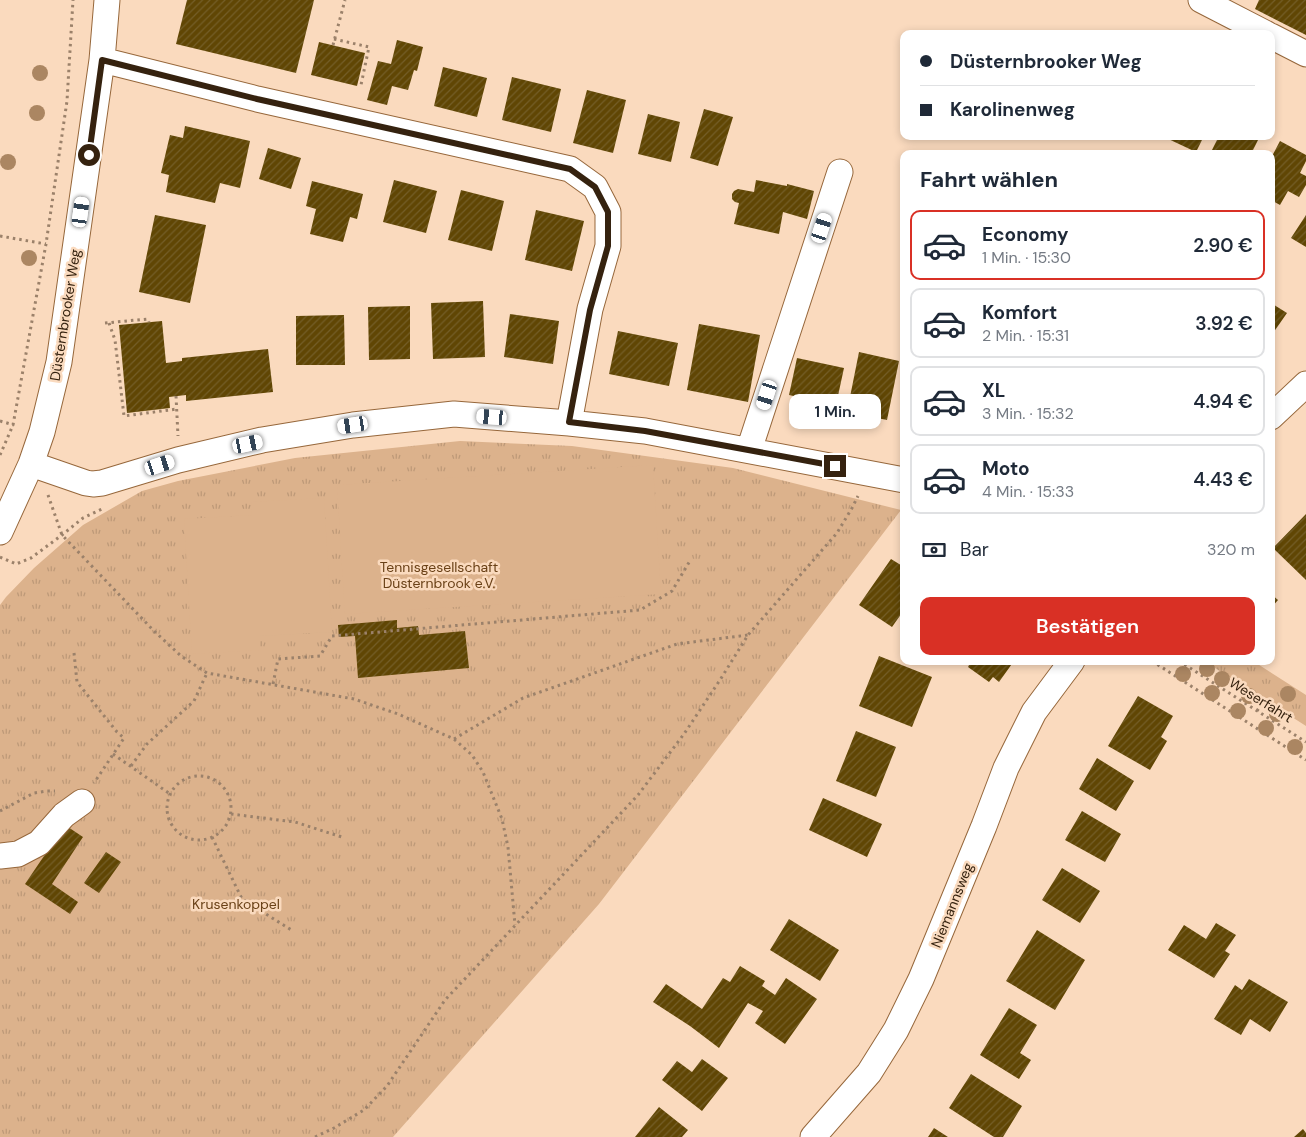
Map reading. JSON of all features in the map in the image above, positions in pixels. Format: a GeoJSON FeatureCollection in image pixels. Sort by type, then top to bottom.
{"type":"FeatureCollection","features":[{"type":"Feature","properties":{"kind":"street","name":"Düsternbrooker Weg"},"geometry":{"type":"LineString","coordinates":[[0,532],[38,467],[42,432],[59,362],[102,60],[107,0]]}},
{"type":"Feature","properties":{"kind":"street"},"geometry":{"type":"LineString","coordinates":[[1201,0],[1259,30]]}},
{"type":"Feature","properties":{"kind":"street"},"geometry":{"type":"LineString","coordinates":[[1275,38],[1306,54]]}},
{"type":"Feature","properties":{"kind":"street"},"geometry":{"type":"LineString","coordinates":[[102,60],[265,101],[570,169],[595,187],[608,212],[608,246],[590,310],[569,422]]}},
{"type":"Feature","properties":{"kind":"street"},"geometry":{"type":"LineString","coordinates":[[749,450],[840,172]]}},
{"type":"Feature","properties":{"kind":"street"},"geometry":{"type":"LineString","coordinates":[[1275,413],[1306,384]]}},
{"type":"Feature","properties":{"kind":"street"},"geometry":{"type":"LineString","coordinates":[[38,467],[86,483],[102,483],[178,460],[262,440],[353,425],[454,414],[569,422],[645,431],[900,479]]}},
{"type":"Feature","properties":{"kind":"street","name":"Niemannsweg"},"geometry":{"type":"LineString","coordinates":[[814,1137],[869,1074],[896,1030],[921,979],[1006,768],[1034,712],[1069,665]]}},
{"type":"Feature","properties":{"kind":"street"},"geometry":{"type":"LineString","coordinates":[[0,856],[18,854],[38,842],[64,815],[82,802]]}},
{"type":"Feature","properties":{"kind":"path"},"geometry":{"type":"LineString","coordinates":[[0,455],[13,425],[46,244],[67,100],[73,0]]}},
{"type":"Feature","properties":{"kind":"path"},"geometry":{"type":"LineString","coordinates":[[333,45],[345,0]]}},
{"type":"Feature","properties":{"kind":"path"},"geometry":{"type":"LineString","coordinates":[[334,39],[369,47],[361,85]]}},
{"type":"Feature","properties":{"kind":"path"},"geometry":{"type":"LineString","coordinates":[[0,236],[38,243]]}},
{"type":"Feature","properties":{"kind":"path"},"geometry":{"type":"LineString","coordinates":[[149,322],[148,319],[107,323],[115,340],[124,416],[177,409],[176,396]]}},
{"type":"Feature","properties":{"kind":"path"},"geometry":{"type":"LineString","coordinates":[[0,421],[13,425]]}},
{"type":"Feature","properties":{"kind":"path"},"geometry":{"type":"LineString","coordinates":[[38,467],[62,535],[154,631],[181,656],[207,673],[354,699],[398,714],[454,739],[472,756],[483,772],[502,819],[508,847],[515,925]]}},
{"type":"Feature","properties":{"kind":"path"},"geometry":{"type":"LineString","coordinates":[[315,1137],[364,1110],[382,1092],[445,1000],[638,795],[689,726],[748,635],[837,534],[869,472]]}},
{"type":"Feature","properties":{"kind":"path"},"geometry":{"type":"LineString","coordinates":[[0,558],[16,564],[31,558],[83,518],[106,507]]}},
{"type":"Feature","properties":{"kind":"path"},"geometry":{"type":"LineString","coordinates":[[273,684],[278,659],[320,656],[332,636],[640,610],[672,591],[691,560]]}},
{"type":"Feature","properties":{"kind":"path"},"geometry":{"type":"LineString","coordinates":[[454,739],[523,698],[677,644],[748,635]]}},
{"type":"Feature","properties":{"kind":"path"},"geometry":{"type":"LineString","coordinates":[[0,811],[34,793],[47,791],[73,796],[82,802],[124,738],[117,732],[77,682],[74,653]]}},
{"type":"Feature","properties":{"kind":"path"},"geometry":{"type":"LineString","coordinates":[[1158,665],[1306,760]]}},
{"type":"Feature","properties":{"kind":"path","name":"Weserfahrt"},"geometry":{"type":"LineString","coordinates":[[1185,665],[1306,742]]}},
{"type":"Feature","properties":{"kind":"path"},"geometry":{"type":"LineString","coordinates":[[132,766],[146,744],[194,701],[207,673]]}},
{"type":"Feature","properties":{"kind":"path"},"geometry":{"type":"LineString","coordinates":[[1257,711],[1264,700]]}},
{"type":"Feature","properties":{"kind":"path"},"geometry":{"type":"LineString","coordinates":[[113,754],[170,794]]}},
{"type":"Feature","properties":{"kind":"path"},"geometry":{"type":"LineString","coordinates":[[204,776],[222,786],[228,794],[231,814],[224,828],[212,837],[190,838],[180,833],[173,826],[168,816],[170,794],[184,779],[204,776]]}},
{"type":"Feature","properties":{"kind":"path"},"geometry":{"type":"LineString","coordinates":[[231,814],[295,822],[345,838]]}},
{"type":"Feature","properties":{"kind":"path"},"geometry":{"type":"LineString","coordinates":[[212,837],[242,900],[293,931]]}},
{"type":"Feature","properties":{"kind":"green space","name":"Krusenkoppel"},"geometry":{"type":"Polygon","coordinates":[[[460,441],[572,446],[733,468],[900,510],[900,511],[599,904],[393,1137],[0,1137],[0,605],[34,568],[83,525],[142,491],[178,481],[295,458],[460,441]]]}},
{"type":"Feature","properties":{"kind":"green space","name":"Tennisgesellschaft Düsternbrook e.V."},"geometry":{"type":"Polygon","coordinates":[[[653,465],[661,594],[345,614],[337,485],[653,465]]]}},
{"type":"Feature","properties":{"kind":"green space"},"geometry":{"type":"Polygon","coordinates":[[[324,498],[332,632],[260,636],[260,650],[192,654],[184,519],[252,515],[251,502],[324,498]]]}},
{"type":"Feature","properties":{"kind":"green space"},"geometry":{"type":"Polygon","coordinates":[[[1210,665],[1259,665],[1306,695],[1306,726],[1210,665]]]}},
{"type":"Feature","properties":{"kind":"building"},"geometry":{"type":"Polygon","coordinates":[[[187,0],[314,0],[296,73],[176,44],[187,0]]]}},
{"type":"Feature","properties":{"kind":"building"},"geometry":{"type":"Polygon","coordinates":[[[1259,0],[1306,0],[1306,35],[1255,9],[1259,0]]]}},
{"type":"Feature","properties":{"kind":"building"},"geometry":{"type":"Polygon","coordinates":[[[397,40],[423,47],[417,71],[414,70],[408,90],[392,86],[387,105],[367,100],[378,61],[391,64],[397,40]]]}},
{"type":"Feature","properties":{"kind":"building"},"geometry":{"type":"Polygon","coordinates":[[[319,42],[365,53],[357,86],[311,75],[319,42]]]}},
{"type":"Feature","properties":{"kind":"building"},"geometry":{"type":"Polygon","coordinates":[[[443,67],[487,78],[477,117],[434,106],[443,67]]]}},
{"type":"Feature","properties":{"kind":"building"},"geometry":{"type":"Polygon","coordinates":[[[512,77],[561,89],[551,132],[502,120],[512,77]]]}},
{"type":"Feature","properties":{"kind":"building"},"geometry":{"type":"Polygon","coordinates":[[[587,90],[626,100],[613,153],[573,143],[587,90]]]}},
{"type":"Feature","properties":{"kind":"building"},"geometry":{"type":"Polygon","coordinates":[[[704,109],[733,117],[718,166],[690,158],[704,109]]]}},
{"type":"Feature","properties":{"kind":"building"},"geometry":{"type":"Polygon","coordinates":[[[648,114],[680,122],[671,162],[638,154],[648,114]]]}},
{"type":"Feature","properties":{"kind":"building"},"geometry":{"type":"Polygon","coordinates":[[[185,126],[250,141],[240,188],[220,183],[215,203],[166,192],[169,175],[161,173],[170,135],[183,138],[185,126]]]}},
{"type":"Feature","properties":{"kind":"building"},"geometry":{"type":"Polygon","coordinates":[[[1170,140],[1202,140],[1197,150],[1192,150],[1170,140]]]}},
{"type":"Feature","properties":{"kind":"building"},"geometry":{"type":"Polygon","coordinates":[[[1217,140],[1258,140],[1253,150],[1212,150],[1217,140]]]}},
{"type":"Feature","properties":{"kind":"building"},"geometry":{"type":"Polygon","coordinates":[[[1280,141],[1306,155],[1306,161],[1300,173],[1306,176],[1306,185],[1299,197],[1288,191],[1280,205],[1275,202],[1275,150],[1280,141]]]}},
{"type":"Feature","properties":{"kind":"building"},"geometry":{"type":"Polygon","coordinates":[[[268,148],[301,158],[291,189],[259,179],[268,148]]]}},
{"type":"Feature","properties":{"kind":"building"},"geometry":{"type":"Polygon","coordinates":[[[394,180],[437,191],[426,233],[383,222],[394,180]]]}},
{"type":"Feature","properties":{"kind":"building"},"geometry":{"type":"Polygon","coordinates":[[[756,180],[787,186],[787,184],[814,191],[807,219],[783,212],[779,234],[734,224],[739,203],[732,199],[732,194],[738,189],[754,192],[756,180]]]}},
{"type":"Feature","properties":{"kind":"building"},"geometry":{"type":"Polygon","coordinates":[[[312,181],[363,194],[357,219],[350,217],[343,242],[310,234],[316,209],[306,206],[312,181]]]}},
{"type":"Feature","properties":{"kind":"building"},"geometry":{"type":"Polygon","coordinates":[[[461,190],[504,201],[492,251],[448,240],[461,190]]]}},
{"type":"Feature","properties":{"kind":"building"},"geometry":{"type":"Polygon","coordinates":[[[536,210],[584,221],[572,271],[525,260],[536,210]]]}},
{"type":"Feature","properties":{"kind":"building"},"geometry":{"type":"Polygon","coordinates":[[[155,215],[206,225],[190,303],[139,292],[155,215]]]}},
{"type":"Feature","properties":{"kind":"building"},"geometry":{"type":"Polygon","coordinates":[[[1306,215],[1306,247],[1291,238],[1306,215]]]}},
{"type":"Feature","properties":{"kind":"building"},"geometry":{"type":"Polygon","coordinates":[[[483,301],[485,357],[433,359],[431,303],[483,301]]]}},
{"type":"Feature","properties":{"kind":"building"},"geometry":{"type":"Polygon","coordinates":[[[410,306],[410,359],[369,360],[368,307],[410,306]]]}},
{"type":"Feature","properties":{"kind":"building"},"geometry":{"type":"Polygon","coordinates":[[[1275,306],[1287,313],[1275,330],[1275,306]]]}},
{"type":"Feature","properties":{"kind":"building"},"geometry":{"type":"Polygon","coordinates":[[[510,314],[559,321],[553,364],[504,357],[510,314]]]}},
{"type":"Feature","properties":{"kind":"building"},"geometry":{"type":"Polygon","coordinates":[[[344,315],[345,365],[296,365],[296,316],[344,315]]]}},
{"type":"Feature","properties":{"kind":"building"},"geometry":{"type":"Polygon","coordinates":[[[162,321],[166,363],[182,361],[182,358],[268,349],[273,392],[186,401],[186,395],[169,397],[170,408],[127,413],[119,325],[162,321]]]}},
{"type":"Feature","properties":{"kind":"building"},"geometry":{"type":"Polygon","coordinates":[[[699,324],[760,335],[748,402],[687,390],[699,324]]]}},
{"type":"Feature","properties":{"kind":"building"},"geometry":{"type":"Polygon","coordinates":[[[618,331],[678,343],[669,386],[609,374],[618,331]]]}},
{"type":"Feature","properties":{"kind":"building"},"geometry":{"type":"Polygon","coordinates":[[[859,352],[899,361],[887,420],[847,412],[859,352]]]}},
{"type":"Feature","properties":{"kind":"building"},"geometry":{"type":"Polygon","coordinates":[[[797,358],[844,368],[836,405],[789,395],[797,358]]]}},
{"type":"Feature","properties":{"kind":"building"},"geometry":{"type":"Polygon","coordinates":[[[1306,514],[1306,580],[1275,550],[1275,546],[1306,514]]]}},
{"type":"Feature","properties":{"kind":"building"},"geometry":{"type":"Polygon","coordinates":[[[891,559],[900,565],[900,616],[892,627],[859,605],[891,559]]]}},
{"type":"Feature","properties":{"kind":"building"},"geometry":{"type":"Polygon","coordinates":[[[397,620],[397,628],[418,626],[419,635],[465,631],[469,668],[358,678],[355,636],[339,637],[338,625],[397,620]]]}},
{"type":"Feature","properties":{"kind":"building"},"geometry":{"type":"Polygon","coordinates":[[[879,656],[932,677],[912,727],[859,706],[879,656]]]}},
{"type":"Feature","properties":{"kind":"building"},"geometry":{"type":"Polygon","coordinates":[[[969,665],[1011,665],[999,682],[993,677],[989,682],[968,667],[969,665]]]}},
{"type":"Feature","properties":{"kind":"building"},"geometry":{"type":"Polygon","coordinates":[[[1138,696],[1173,716],[1161,737],[1167,741],[1150,770],[1108,746],[1138,696]]]}},
{"type":"Feature","properties":{"kind":"building"},"geometry":{"type":"Polygon","coordinates":[[[856,731],[896,747],[876,797],[836,781],[856,731]]]}},
{"type":"Feature","properties":{"kind":"building"},"geometry":{"type":"Polygon","coordinates":[[[1097,758],[1134,781],[1116,811],[1079,789],[1097,758]]]}},
{"type":"Feature","properties":{"kind":"building"},"geometry":{"type":"Polygon","coordinates":[[[823,798],[882,824],[867,857],[809,830],[823,798]]]}},
{"type":"Feature","properties":{"kind":"building"},"geometry":{"type":"Polygon","coordinates":[[[1082,811],[1121,834],[1105,862],[1065,840],[1082,811]]]}},
{"type":"Feature","properties":{"kind":"building"},"geometry":{"type":"Polygon","coordinates":[[[65,825],[83,837],[52,884],[78,902],[70,914],[25,884],[65,825]]]}},
{"type":"Feature","properties":{"kind":"building"},"geometry":{"type":"Polygon","coordinates":[[[106,852],[121,862],[99,893],[84,883],[106,852]]]}},
{"type":"Feature","properties":{"kind":"building"},"geometry":{"type":"Polygon","coordinates":[[[1062,868],[1100,891],[1080,923],[1042,900],[1062,868]]]}},
{"type":"Feature","properties":{"kind":"building"},"geometry":{"type":"Polygon","coordinates":[[[789,919],[839,950],[820,981],[770,950],[789,919]]]}},
{"type":"Feature","properties":{"kind":"building"},"geometry":{"type":"Polygon","coordinates":[[[1216,923],[1236,935],[1225,951],[1230,954],[1214,978],[1168,950],[1184,925],[1206,939],[1216,923]]]}},
{"type":"Feature","properties":{"kind":"building"},"geometry":{"type":"Polygon","coordinates":[[[1037,930],[1085,960],[1055,1010],[1006,981],[1037,930]]]}},
{"type":"Feature","properties":{"kind":"building"},"geometry":{"type":"Polygon","coordinates":[[[740,966],[765,981],[762,986],[775,995],[786,978],[817,999],[785,1044],[755,1023],[763,1011],[748,1003],[719,1048],[653,1002],[666,984],[702,1009],[723,978],[730,982],[740,966]]]}},
{"type":"Feature","properties":{"kind":"building"},"geometry":{"type":"Polygon","coordinates":[[[1249,979],[1288,1002],[1270,1032],[1250,1019],[1241,1035],[1214,1019],[1235,985],[1242,990],[1249,979]]]}},
{"type":"Feature","properties":{"kind":"building"},"geometry":{"type":"Polygon","coordinates":[[[1009,1008],[1037,1025],[1020,1053],[1031,1060],[1019,1079],[980,1055],[1009,1008]]]}},
{"type":"Feature","properties":{"kind":"building"},"geometry":{"type":"Polygon","coordinates":[[[702,1059],[728,1078],[702,1111],[662,1080],[677,1061],[692,1072],[702,1059]]]}},
{"type":"Feature","properties":{"kind":"building"},"geometry":{"type":"Polygon","coordinates":[[[971,1074],[1022,1106],[1003,1137],[994,1137],[949,1108],[971,1074]]]}},
{"type":"Feature","properties":{"kind":"building"},"geometry":{"type":"Polygon","coordinates":[[[659,1107],[688,1130],[682,1137],[635,1137],[659,1107]]]}},
{"type":"Feature","properties":{"kind":"building"},"geometry":{"type":"Polygon","coordinates":[[[934,1128],[948,1137],[928,1137],[934,1128]]]}},
{"type":"Feature","properties":{"kind":"building"},"geometry":{"type":"Polygon","coordinates":[[[1303,1129],[1306,1137],[1294,1137],[1303,1129]]]}},
{"type":"Feature","properties":{"kind":"route"},"geometry":{"type":"LineString","coordinates":[[89,155],[102,60],[257,99],[570,169],[595,187],[608,212],[608,246],[590,310],[569,422],[645,431],[835,466]]}}]}
